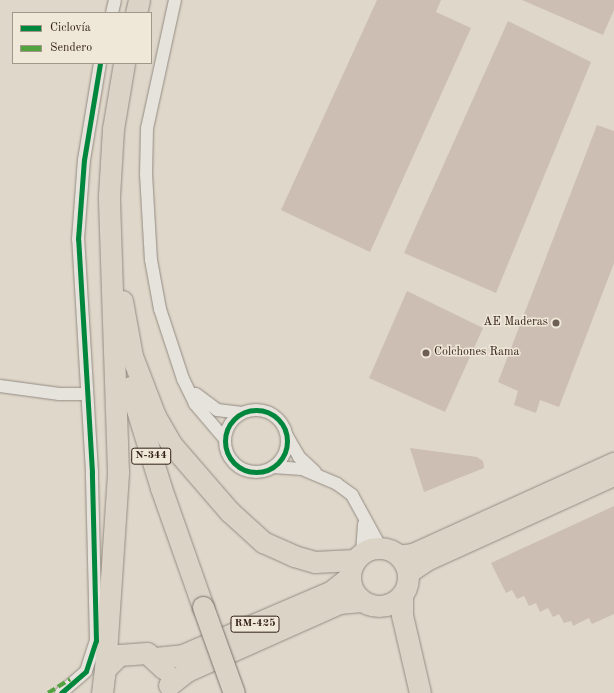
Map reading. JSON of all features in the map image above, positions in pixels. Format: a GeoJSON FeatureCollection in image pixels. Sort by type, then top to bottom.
{"type":"FeatureCollection","features":[{"type":"Feature","properties":{"kind":"highway"},"geometry":{"type":"LineString","coordinates":[[136,12],[139,0]]}},
{"type":"Feature","properties":{"kind":"highway","name":"N-344"},"geometry":{"type":"LineString","coordinates":[[124,64],[110,162],[109,237],[113,302],[129,383],[146,441],[202,607],[234,693]]}},
{"type":"Feature","properties":{"kind":"highway"},"geometry":{"type":"LineString","coordinates":[[109,237],[132,356],[155,416],[171,444],[230,512],[263,542],[315,562],[369,559],[408,575],[402,595],[402,615],[420,693]]}},
{"type":"Feature","properties":{"kind":"highway"},"geometry":{"type":"LineString","coordinates":[[104,679],[118,472],[112,372],[113,302]]}},
{"type":"Feature","properties":{"kind":"highway"},"geometry":{"type":"LineString","coordinates":[[369,559],[351,586],[361,601],[378,607],[391,604],[402,595]]}},
{"type":"Feature","properties":{"kind":"highway","name":"RM-425"},"geometry":{"type":"LineString","coordinates":[[156,658],[183,655],[332,591],[369,559]]}},
{"type":"Feature","properties":{"kind":"highway","name":"RM-425"},"geometry":{"type":"LineString","coordinates":[[168,689],[187,671],[339,603],[361,601]]}},
{"type":"Feature","properties":{"kind":"highway"},"geometry":{"type":"LineString","coordinates":[[86,693],[104,679],[115,658],[128,652],[156,658],[163,666],[168,689]]}},
{"type":"Feature","properties":{"kind":"main road"},"geometry":{"type":"LineString","coordinates":[[369,559],[413,553],[614,462]]}},
{"type":"Feature","properties":{"kind":"main road"},"geometry":{"type":"LineString","coordinates":[[408,575],[429,561],[614,477]]}},
{"type":"Feature","properties":{"kind":"street"},"geometry":{"type":"LineString","coordinates":[[112,12],[115,0]]}},
{"type":"Feature","properties":{"kind":"street"},"geometry":{"type":"LineString","coordinates":[[175,0],[151,107],[146,174],[154,283],[183,379],[195,404],[224,438],[229,457],[240,468],[254,472],[273,467],[292,467],[317,474]]}},
{"type":"Feature","properties":{"kind":"street"},"geometry":{"type":"LineString","coordinates":[[62,693],[86,671],[96,641],[87,394],[78,238],[84,160],[100,64]]}},
{"type":"Feature","properties":{"kind":"street"},"geometry":{"type":"LineString","coordinates":[[183,379],[212,407],[240,413],[266,411],[281,421],[287,436],[299,457],[317,474],[352,495],[363,517],[369,559]]}},
{"type":"Feature","properties":{"kind":"street"},"geometry":{"type":"LineString","coordinates":[[0,386],[59,394],[87,394]]}},
{"type":"Feature","properties":{"kind":"street"},"geometry":{"type":"LineString","coordinates":[[224,438],[227,428],[240,413]]}},
{"type":"Feature","properties":{"kind":"street"},"geometry":{"type":"LineString","coordinates":[[273,467],[285,454],[287,436]]}},
{"type":"Feature","properties":{"kind":"street"},"geometry":{"type":"LineString","coordinates":[[363,517],[369,559]]}},
{"type":"Feature","properties":{"kind":"building"},"geometry":{"type":"Polygon","coordinates":[[[377,0],[441,0],[436,12],[471,28],[370,252],[281,210],[377,0]]]}},
{"type":"Feature","properties":{"kind":"building"},"geometry":{"type":"Polygon","coordinates":[[[522,0],[614,0],[614,10],[603,35],[522,0]]]}},
{"type":"Feature","properties":{"kind":"building"},"geometry":{"type":"Polygon","coordinates":[[[508,21],[591,62],[496,293],[404,253],[508,21]]]}},
{"type":"Feature","properties":{"kind":"building","name":"AE Maderas"},"geometry":{"type":"Polygon","coordinates":[[[597,125],[614,131],[614,263],[559,407],[540,400],[536,413],[514,405],[518,391],[498,382],[597,125]]]}},
{"type":"Feature","properties":{"kind":"building","name":"Colchones Rama"},"geometry":{"type":"Polygon","coordinates":[[[407,291],[483,328],[445,412],[369,378],[407,291]]]}},
{"type":"Feature","properties":{"kind":"building"},"geometry":{"type":"Polygon","coordinates":[[[410,448],[477,457],[483,461],[484,468],[424,492],[410,448]]]}},
{"type":"Feature","properties":{"kind":"building"},"geometry":{"type":"Polygon","coordinates":[[[614,506],[614,614],[592,624],[589,618],[573,626],[571,621],[564,623],[559,614],[553,617],[548,608],[540,612],[536,603],[529,606],[524,596],[517,599],[512,590],[506,593],[491,563],[614,506]]]}},
{"type":"Feature","properties":{"kind":"marked path"},"geometry":{"type":"LineString","coordinates":[[48,693],[70,679]]}},
{"type":"Feature","properties":{"kind":"cycle path"},"geometry":{"type":"LineString","coordinates":[[61,693],[86,671],[96,641],[92,472],[78,239],[84,160],[100,64]]}},
{"type":"Feature","properties":{"kind":"cycle path"},"geometry":{"type":"LineString","coordinates":[[250,410],[262,410],[278,419],[285,429],[287,441],[285,453],[278,463],[262,472],[250,472],[239,467],[230,458],[225,447],[225,435],[230,424],[239,415],[250,410]]}},
{"type":"Feature","properties":{"kind":"place","name":"AE Maderas"},"geometry":{"type":"Point","coordinates":[556,323]}},
{"type":"Feature","properties":{"kind":"place","name":"Colchones Rama"},"geometry":{"type":"Point","coordinates":[426,353]}}]}
